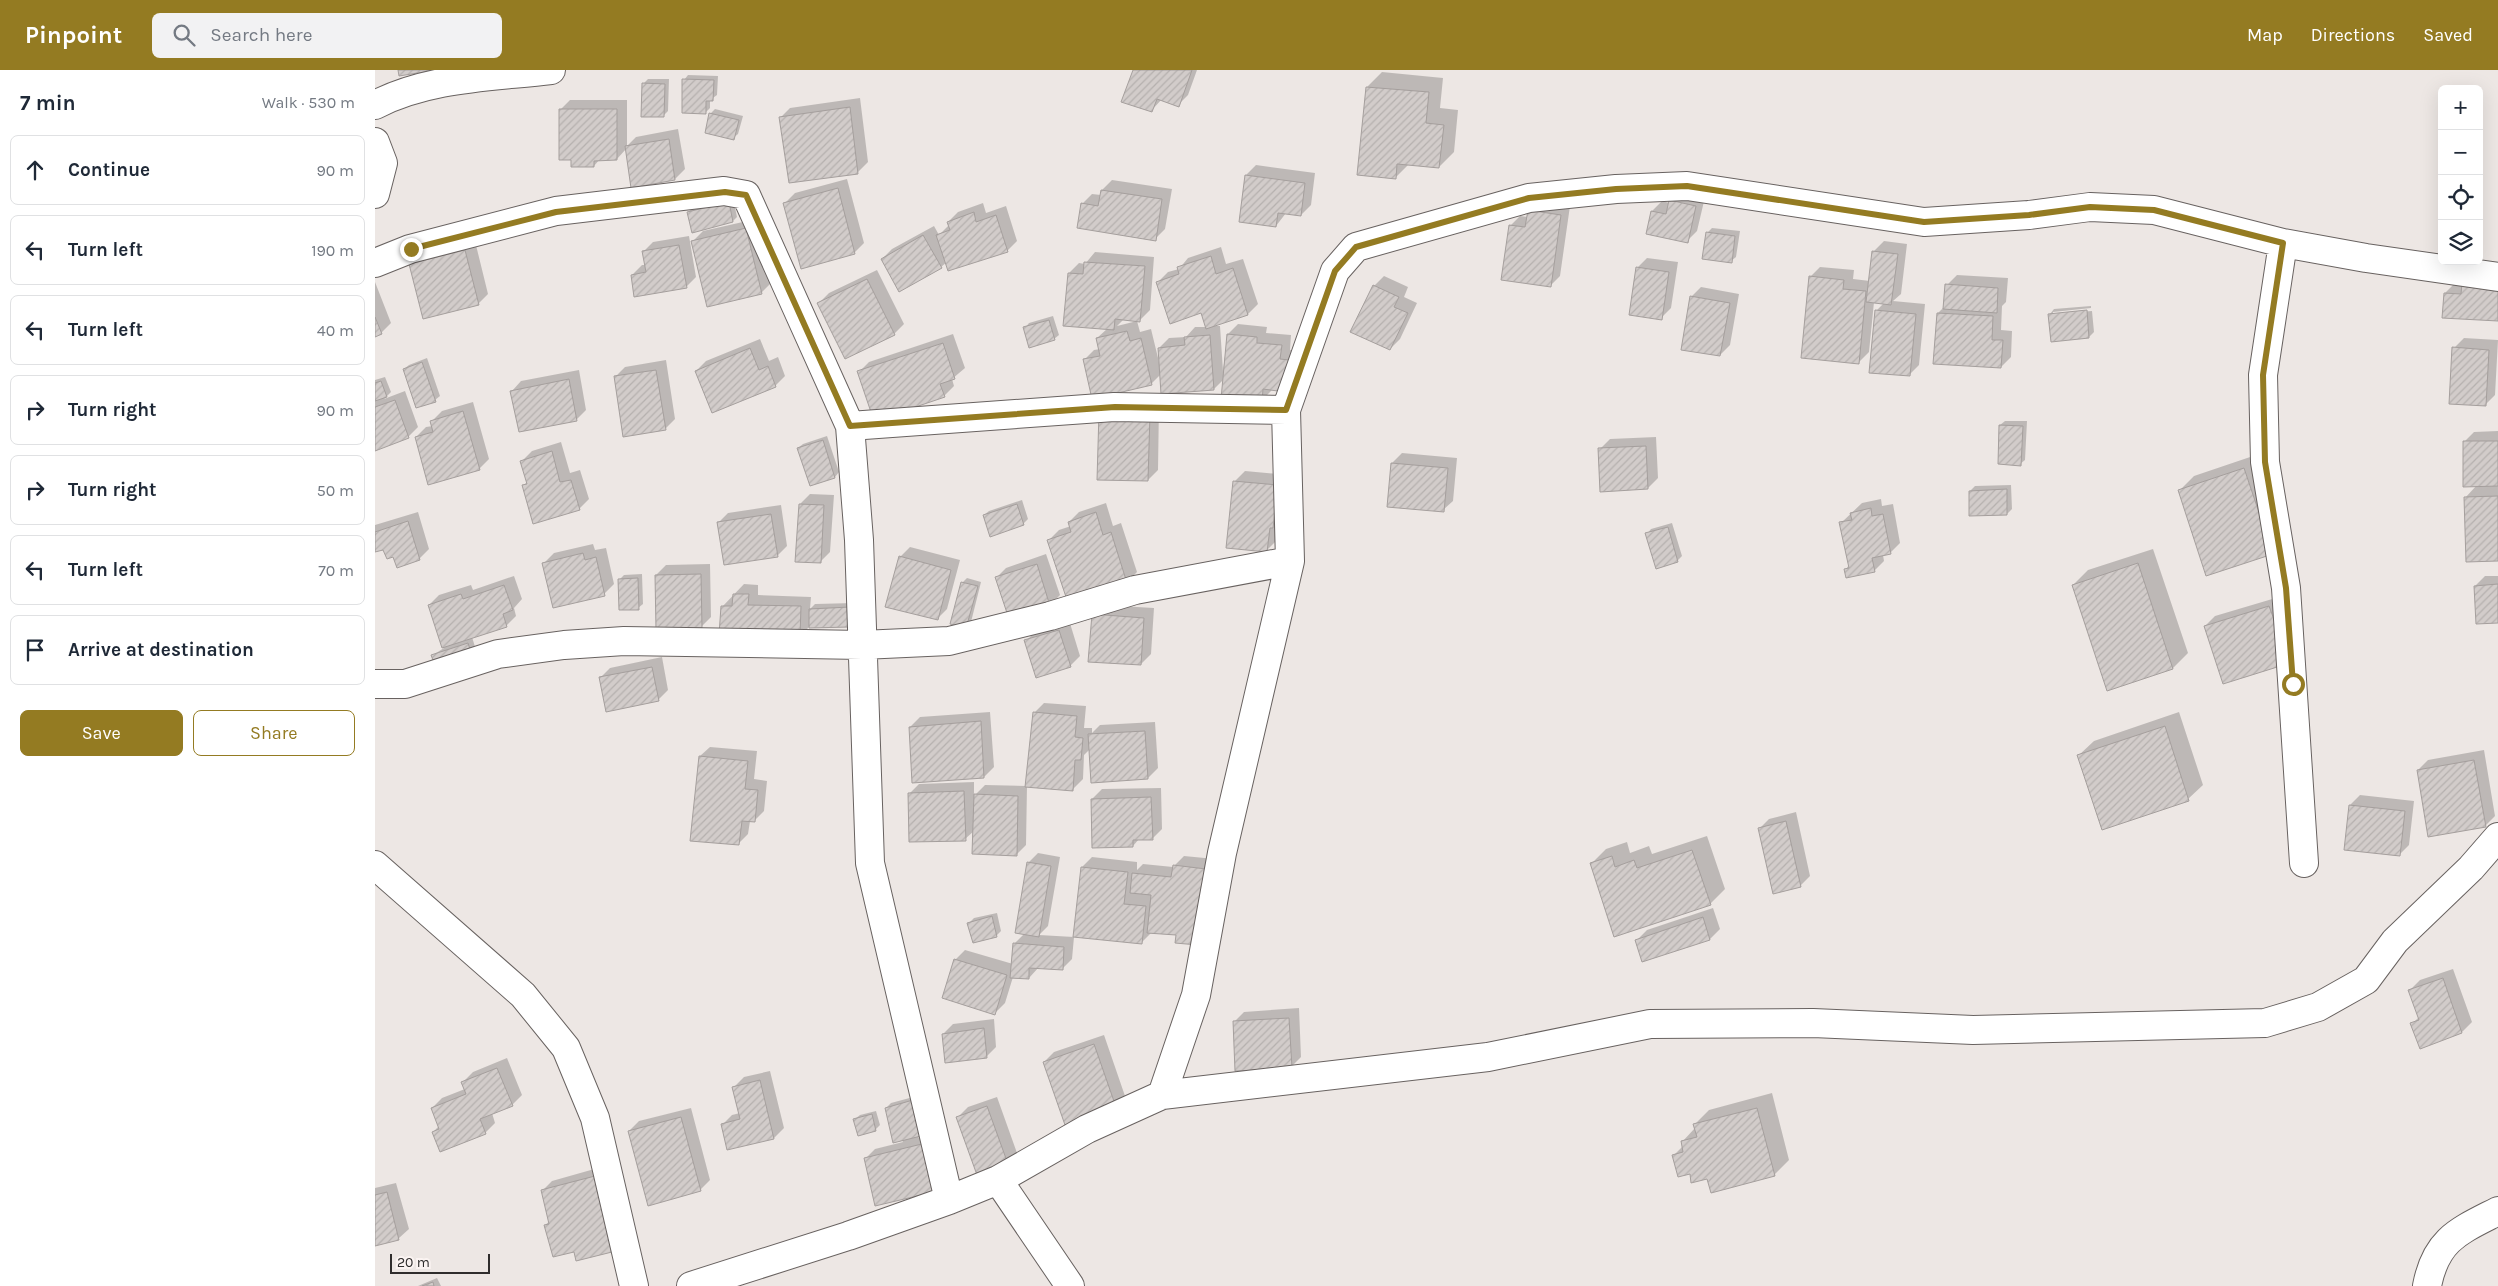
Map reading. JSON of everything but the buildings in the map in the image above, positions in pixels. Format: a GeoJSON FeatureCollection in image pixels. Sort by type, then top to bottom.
{"type":"FeatureCollection","features":[{"type":"Feature","properties":{"kind":"street"},"geometry":{"type":"LineString","coordinates":[[375,105],[394,95],[426,86],[551,70]]}},
{"type":"Feature","properties":{"kind":"street"},"geometry":{"type":"LineString","coordinates":[[375,142],[383,163],[375,194]]}},
{"type":"Feature","properties":{"kind":"street"},"geometry":{"type":"LineString","coordinates":[[1162,1095],[1196,995],[1222,853],[1290,561],[1286,410],[1335,271],[1356,247],[1529,198],[1616,189],[1687,186],[1924,222],[2029,215],[2090,207],[2154,210],[2283,243],[2366,258],[2498,277]]}},
{"type":"Feature","properties":{"kind":"street"},"geometry":{"type":"LineString","coordinates":[[375,263],[411,249],[556,212],[725,192],[746,195],[850,426],[859,540],[870,863],[949,1200]]}},
{"type":"Feature","properties":{"kind":"street"},"geometry":{"type":"LineString","coordinates":[[2283,243],[2263,375],[2265,462],[2286,588],[2304,863]]}},
{"type":"Feature","properties":{"kind":"street"},"geometry":{"type":"LineString","coordinates":[[850,426],[1115,407],[1286,410]]}},
{"type":"Feature","properties":{"kind":"street"},"geometry":{"type":"LineString","coordinates":[[375,684],[405,684],[499,654],[564,645],[624,641],[862,645],[949,641],[1050,616],[1135,590],[1290,561]]}},
{"type":"Feature","properties":{"kind":"street"},"geometry":{"type":"LineString","coordinates":[[691,1286],[848,1236],[949,1200],[998,1180],[1087,1129],[1162,1095],[1487,1057],[1650,1024],[1813,1022],[1973,1030],[2265,1023],[2318,1007],[2365,980],[2395,941],[2471,868],[2498,837]]}},
{"type":"Feature","properties":{"kind":"street"},"geometry":{"type":"LineString","coordinates":[[375,865],[523,996],[566,1048],[595,1118],[634,1286]]}},
{"type":"Feature","properties":{"kind":"street"},"geometry":{"type":"LineString","coordinates":[[998,1180],[1070,1286]]}},
{"type":"Feature","properties":{"kind":"street"},"geometry":{"type":"LineString","coordinates":[[2427,1286],[2430,1270],[2446,1241],[2498,1211]]}},
{"type":"Feature","properties":{"kind":"route"},"geometry":{"type":"LineString","coordinates":[[411,249],[556,212],[725,192],[746,195],[756,213],[850,426],[1115,407],[1286,410],[1335,271],[1356,247],[1529,198],[1616,189],[1687,186],[1924,222],[2029,215],[2090,207],[2154,210],[2283,243],[2263,375],[2265,462],[2286,588],[2293,684]]}}]}
